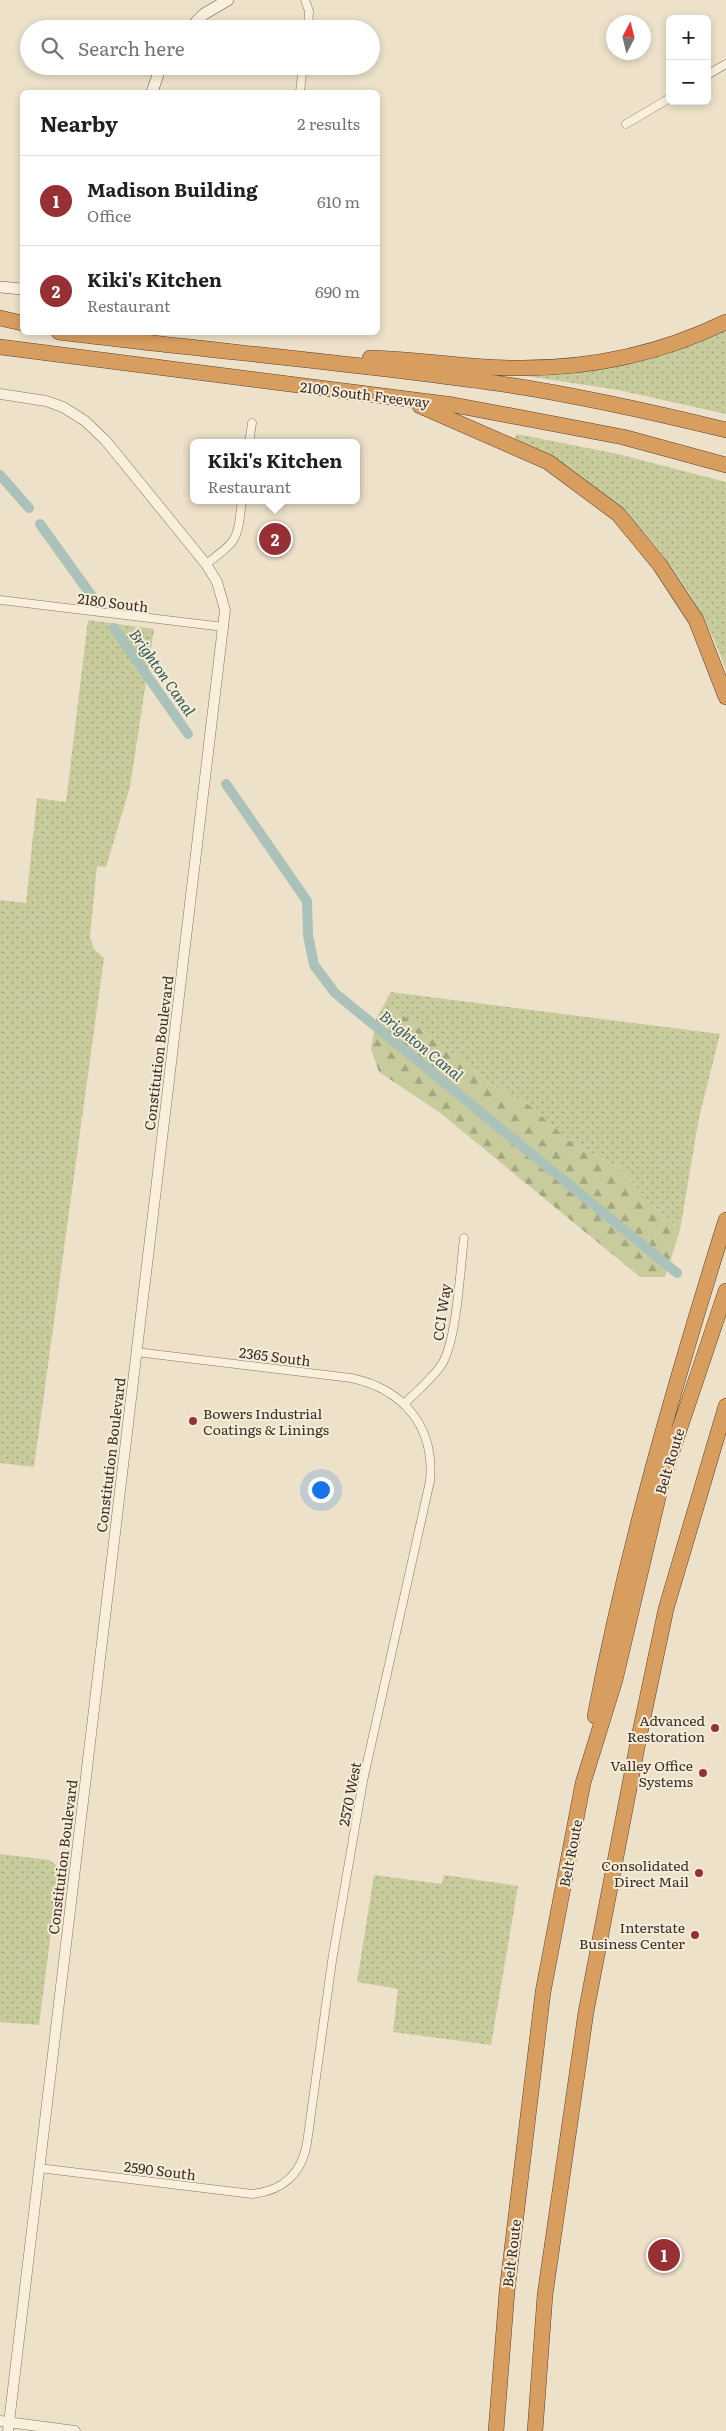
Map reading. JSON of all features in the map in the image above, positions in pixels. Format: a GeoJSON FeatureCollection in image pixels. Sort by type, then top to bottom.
{"type":"FeatureCollection","features":[{"type":"Feature","properties":{"kind":"highway"},"geometry":{"type":"LineString","coordinates":[[0,318],[20,323]]}},
{"type":"Feature","properties":{"kind":"highway"},"geometry":{"type":"LineString","coordinates":[[286,356],[391,359],[522,368],[584,365],[639,355],[693,338],[726,322]]}},
{"type":"Feature","properties":{"kind":"highway"},"geometry":{"type":"LineString","coordinates":[[0,324],[20,328]]}},
{"type":"Feature","properties":{"kind":"highway","name":"2100 South Freeway"},"geometry":{"type":"LineString","coordinates":[[82,335],[286,356],[490,382],[666,416],[726,430]]}},
{"type":"Feature","properties":{"kind":"highway"},"geometry":{"type":"LineString","coordinates":[[88,335],[104,338]]}},
{"type":"Feature","properties":{"kind":"highway","name":"2100 South Freeway"},"geometry":{"type":"LineString","coordinates":[[0,347],[472,408],[623,437],[726,465]]}},
{"type":"Feature","properties":{"kind":"highway"},"geometry":{"type":"LineString","coordinates":[[402,398],[548,462],[618,514],[660,565],[696,620],[726,697]]}},
{"type":"Feature","properties":{"kind":"highway"},"geometry":{"type":"LineString","coordinates":[[582,1783],[605,1664],[658,1448],[682,1361],[726,1220]]}},
{"type":"Feature","properties":{"kind":"highway","name":"Belt Route"},"geometry":{"type":"LineString","coordinates":[[496,2431],[507,2291],[544,1992],[582,1783],[615,1680],[662,1481],[726,1291]]}},
{"type":"Feature","properties":{"kind":"highway"},"geometry":{"type":"LineString","coordinates":[[535,2431],[546,2294],[586,2012],[639,1737],[666,1609],[726,1406]]}},
{"type":"Feature","properties":{"kind":"highway"},"geometry":{"type":"LineString","coordinates":[[701,1487],[726,1425]]}},
{"type":"Feature","properties":{"kind":"main road"},"geometry":{"type":"LineString","coordinates":[[198,20],[204,14],[228,0]]}},
{"type":"Feature","properties":{"kind":"main road"},"geometry":{"type":"LineString","coordinates":[[153,90],[158,75]]}},
{"type":"Feature","properties":{"kind":"main road"},"geometry":{"type":"LineString","coordinates":[[0,287],[20,289]]}},
{"type":"Feature","properties":{"kind":"street"},"geometry":{"type":"LineString","coordinates":[[306,0],[309,11],[308,20]]}},
{"type":"Feature","properties":{"kind":"street"},"geometry":{"type":"LineString","coordinates":[[711,73],[726,64]]}},
{"type":"Feature","properties":{"kind":"street"},"geometry":{"type":"LineString","coordinates":[[300,90],[302,75]]}},
{"type":"Feature","properties":{"kind":"street"},"geometry":{"type":"LineString","coordinates":[[626,124],[666,100]]}},
{"type":"Feature","properties":{"kind":"street","name":"Constitution Boulevard"},"geometry":{"type":"LineString","coordinates":[[0,394],[46,401],[64,407],[85,421],[106,441],[206,564],[217,582],[225,610],[39,2168],[6,2425]]}},
{"type":"Feature","properties":{"kind":"street"},"geometry":{"type":"LineString","coordinates":[[250,439],[252,423]]}},
{"type":"Feature","properties":{"kind":"street"},"geometry":{"type":"LineString","coordinates":[[206,564],[234,542],[238,535],[242,504]]}},
{"type":"Feature","properties":{"kind":"street","name":"2180 South"},"geometry":{"type":"LineString","coordinates":[[0,600],[224,627]]}},
{"type":"Feature","properties":{"kind":"street","name":"CCI Way"},"geometry":{"type":"LineString","coordinates":[[404,1404],[436,1372],[447,1353],[452,1333],[464,1238]]}},
{"type":"Feature","properties":{"kind":"street","name":"2365 South"},"geometry":{"type":"LineString","coordinates":[[136,1352],[351,1378],[383,1388],[404,1404]]}},
{"type":"Feature","properties":{"kind":"street","name":"2570 West"},"geometry":{"type":"LineString","coordinates":[[277,2188],[296,2172],[306,2150],[332,1961],[360,1799],[430,1481],[431,1459],[426,1439],[416,1419],[404,1404]]}},
{"type":"Feature","properties":{"kind":"street","name":"2590 South"},"geometry":{"type":"LineString","coordinates":[[39,2168],[244,2193],[261,2193],[277,2188]]}},
{"type":"Feature","properties":{"kind":"street"},"geometry":{"type":"LineString","coordinates":[[6,2425],[75,2431]]}},
{"type":"Feature","properties":{"kind":"green space"},"geometry":{"type":"Polygon","coordinates":[[[726,323],[726,414],[618,390],[514,374],[536,374],[726,323]]]}},
{"type":"Feature","properties":{"kind":"green space"},"geometry":{"type":"Polygon","coordinates":[[[517,434],[618,454],[726,482],[726,670],[719,650],[699,609],[673,569],[645,534],[618,509],[547,458],[514,438],[517,434]]]}},
{"type":"Feature","properties":{"kind":"green space"},"geometry":{"type":"Polygon","coordinates":[[[88,620],[154,629],[130,787],[106,867],[97,866],[90,937],[94,949],[104,958],[34,1467],[0,1463],[0,900],[26,903],[37,798],[66,802],[88,620]]]}},
{"type":"Feature","properties":{"kind":"green space"},"geometry":{"type":"Polygon","coordinates":[[[391,992],[720,1034],[699,1118],[680,1230],[652,1205],[620,1168],[573,1144],[529,1105],[493,1085],[396,1010],[376,1019],[391,992]]]}},
{"type":"Feature","properties":{"kind":"green space"},"geometry":{"type":"Polygon","coordinates":[[[396,1010],[493,1085],[529,1105],[573,1144],[620,1168],[652,1205],[680,1230],[665,1277],[640,1277],[439,1112],[379,1072],[371,1049],[376,1019],[396,1010]]]}},
{"type":"Feature","properties":{"kind":"green space"},"geometry":{"type":"Polygon","coordinates":[[[0,1854],[49,1860],[59,1870],[39,2025],[0,2022],[0,1854]]]}},
{"type":"Feature","properties":{"kind":"green space"},"geometry":{"type":"Polygon","coordinates":[[[374,1875],[442,1884],[444,1875],[518,1886],[491,2045],[393,2032],[398,1989],[357,1982],[374,1875]]]}},
{"type":"Feature","properties":{"kind":"waterway","name":"Brighton Canal"},"geometry":{"type":"LineString","coordinates":[[0,475],[29,508]]}},
{"type":"Feature","properties":{"kind":"waterway","name":"Brighton Canal"},"geometry":{"type":"LineString","coordinates":[[40,524],[94,599]]}},
{"type":"Feature","properties":{"kind":"waterway","name":"Brighton Canal"},"geometry":{"type":"LineString","coordinates":[[114,628],[188,734]]}},
{"type":"Feature","properties":{"kind":"waterway","name":"Brighton Canal"},"geometry":{"type":"LineString","coordinates":[[226,784],[307,901],[308,935],[314,965],[335,993],[677,1273]]}},
{"type":"Feature","properties":{"kind":"place","name":"Kiki's Kitchen"},"geometry":{"type":"Point","coordinates":[275,539]}},
{"type":"Feature","properties":{"kind":"place","name":"Bowers Industrial Coatings & Linings"},"geometry":{"type":"Point","coordinates":[193,1421]}},
{"type":"Feature","properties":{"kind":"place","name":"Advanced Restoration"},"geometry":{"type":"Point","coordinates":[715,1728]}},
{"type":"Feature","properties":{"kind":"place","name":"Valley Office Systems"},"geometry":{"type":"Point","coordinates":[703,1773]}},
{"type":"Feature","properties":{"kind":"place","name":"Consolidated Direct Mail"},"geometry":{"type":"Point","coordinates":[699,1873]}},
{"type":"Feature","properties":{"kind":"place","name":"Interstate Business Center"},"geometry":{"type":"Point","coordinates":[695,1935]}},
{"type":"Feature","properties":{"kind":"place","name":"Madison Building"},"geometry":{"type":"Point","coordinates":[664,2255]}}]}
